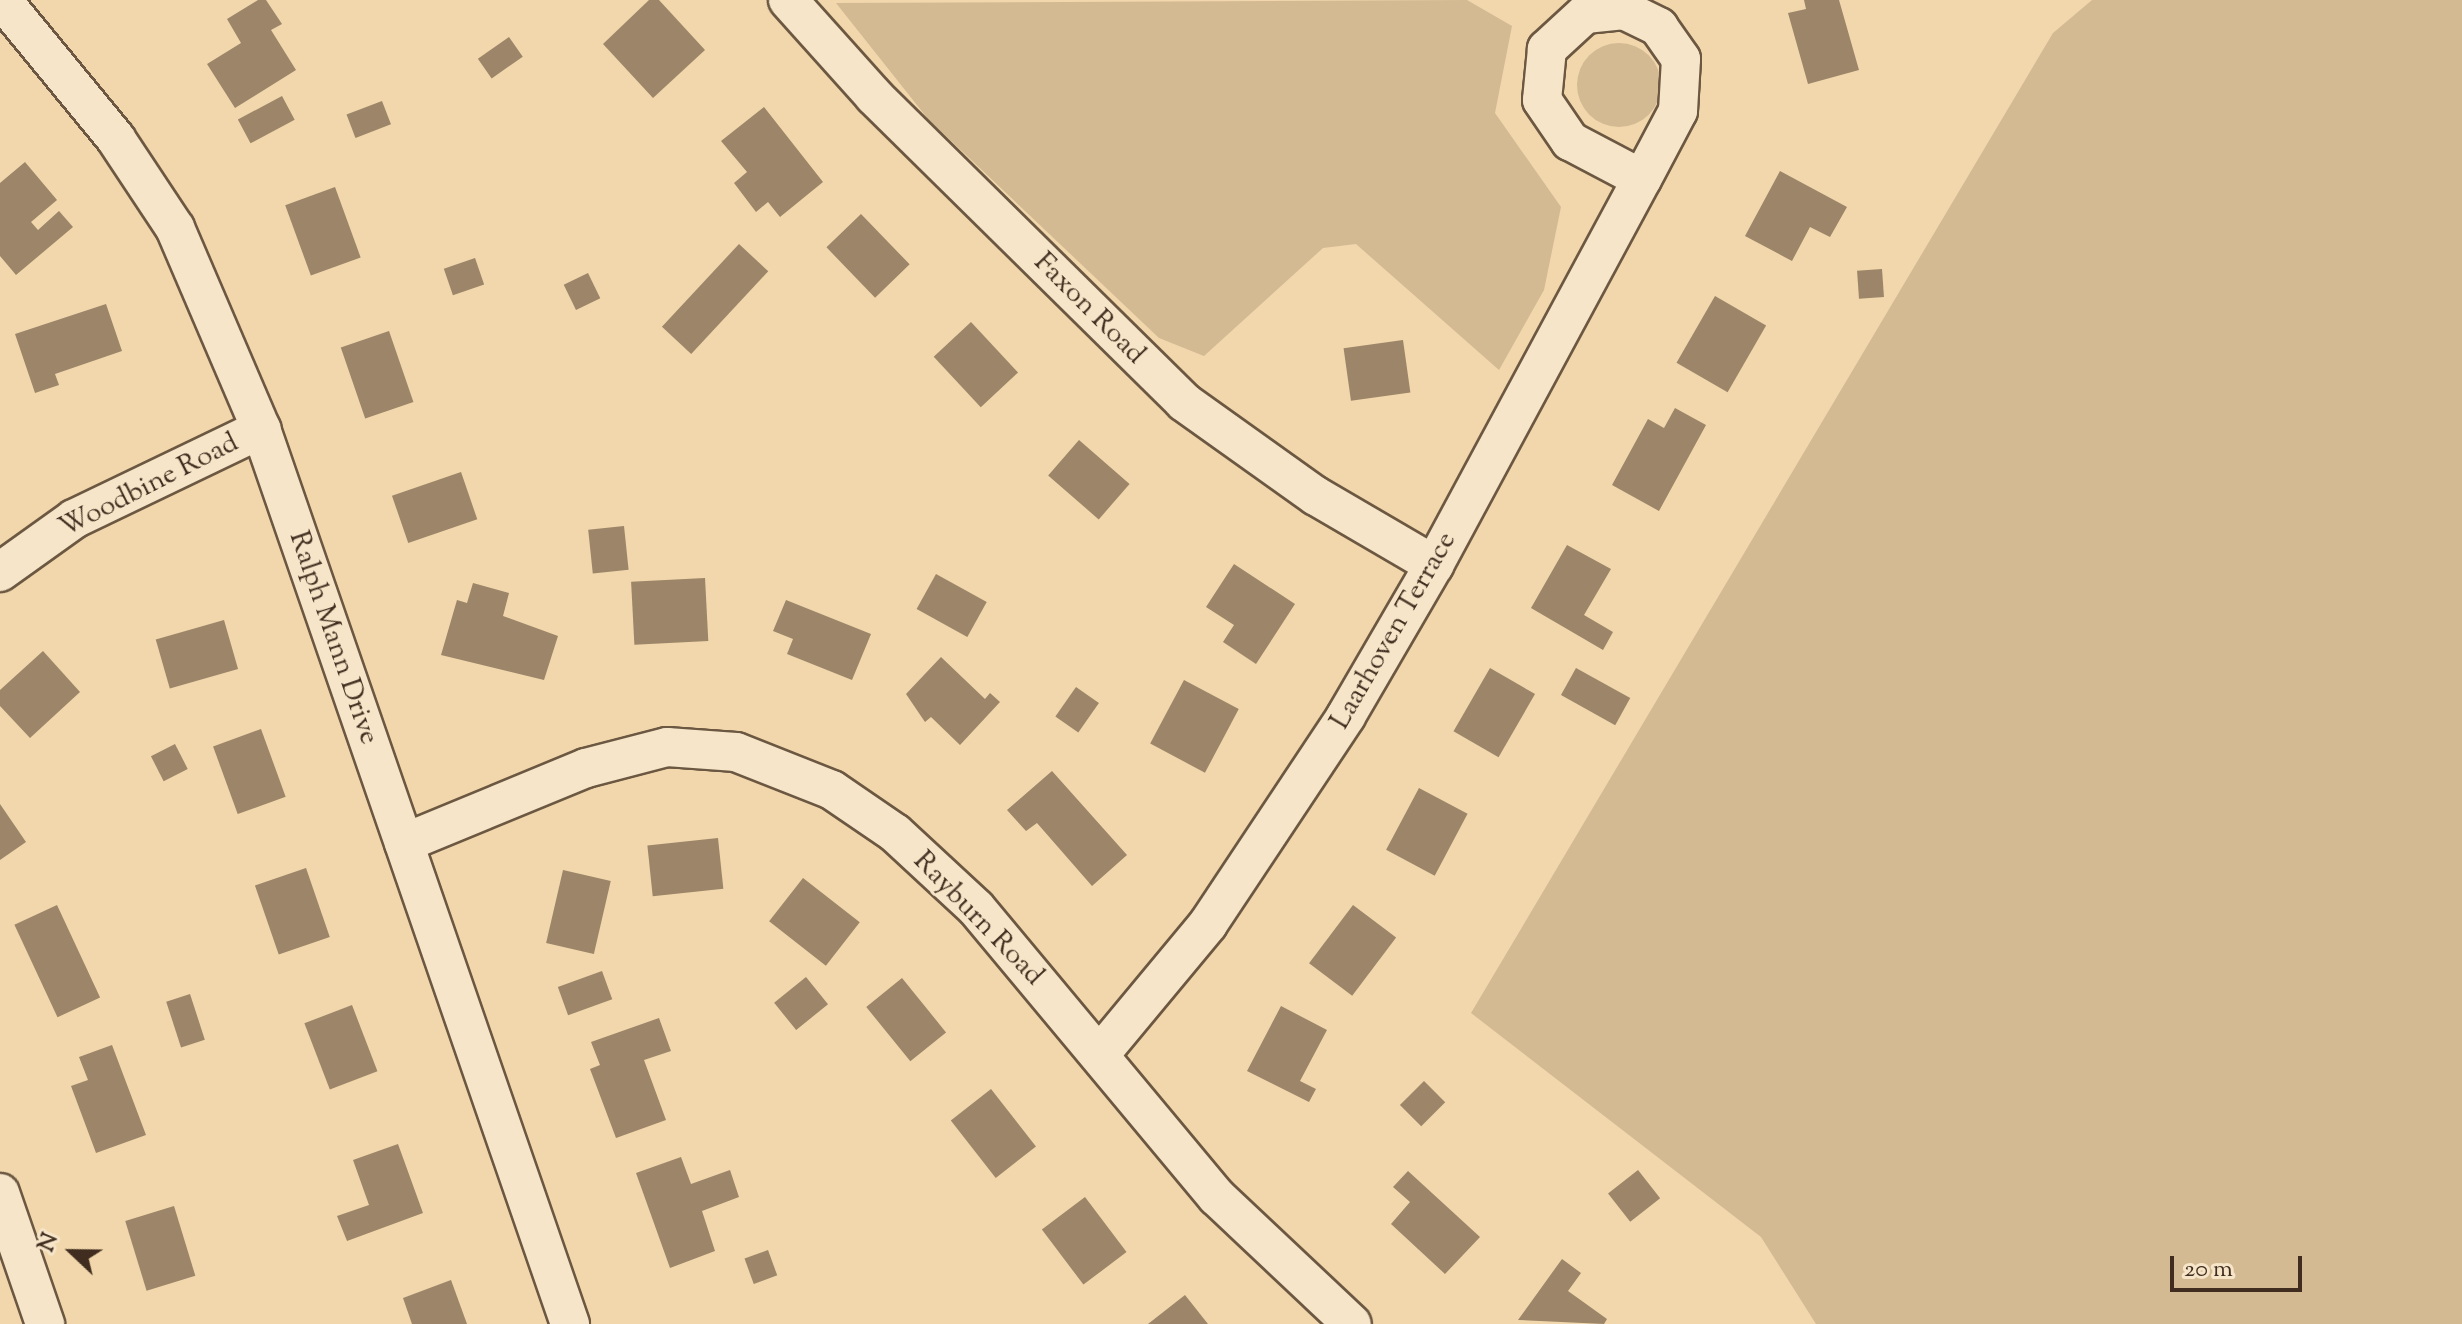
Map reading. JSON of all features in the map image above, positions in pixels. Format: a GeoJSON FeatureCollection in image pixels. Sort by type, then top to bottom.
{"type":"FeatureCollection","features":[{"type":"Feature","properties":{"kind":"street","name":"Ralph Mann Drive"},"geometry":{"type":"LineString","coordinates":[[2,0],[116,139],[175,228],[261,429],[570,1324]]}},
{"type":"Feature","properties":{"kind":"street","name":"Faxon Road"},"geometry":{"type":"LineString","coordinates":[[788,0],[874,96],[1184,402],[1303,488],[1434,565]]}},
{"type":"Feature","properties":{"kind":"street","name":"Laarhoven Terrace"},"geometry":{"type":"LineString","coordinates":[[1101,1053],[1208,924],[1280,823],[1434,565],[1642,179],[1682,99],[1681,59],[1659,27],[1637,13],[1585,14],[1547,49],[1542,100],[1570,141],[1642,179]]}},
{"type":"Feature","properties":{"kind":"street","name":"Woodbine Road"},"geometry":{"type":"LineString","coordinates":[[0,572],[74,519],[261,429]]}},
{"type":"Feature","properties":{"kind":"street","name":"Rayburn Road"},"geometry":{"type":"LineString","coordinates":[[404,843],[586,768],[667,747],[736,752],[832,790],[895,833],[976,908],[1101,1053],[1217,1197],[1352,1324]]}},
{"type":"Feature","properties":{"kind":"street"},"geometry":{"type":"LineString","coordinates":[[0,1193],[45,1324]]}},
{"type":"Feature","properties":{"kind":"shaded area"},"geometry":{"type":"Polygon","coordinates":[[[1467,0],[1512,26],[1495,113],[1561,207],[1544,290],[1499,370],[1356,244],[1323,248],[1204,356],[1159,338],[928,119],[836,3],[1467,0]]]}},
{"type":"Feature","properties":{"kind":"shaded area"},"geometry":{"type":"Polygon","coordinates":[[[2092,0],[2462,0],[2462,1324],[1816,1324],[1761,1237],[1471,1013],[2053,33],[2092,0]]]}},
{"type":"Feature","properties":{"kind":"shaded area"},"geometry":{"type":"Polygon","coordinates":[[[1619,43],[1635,46],[1649,55],[1658,69],[1661,85],[1658,101],[1649,115],[1635,124],[1619,127],[1603,124],[1589,115],[1580,101],[1577,85],[1580,69],[1589,55],[1603,46],[1619,43]]]}},
{"type":"Feature","properties":{"kind":"building"},"geometry":{"type":"Polygon","coordinates":[[[258,0],[266,0],[282,24],[271,30],[296,70],[235,108],[207,64],[241,43],[227,19],[258,0]]]}},
{"type":"Feature","properties":{"kind":"building"},"geometry":{"type":"Polygon","coordinates":[[[649,0],[659,0],[705,50],[653,98],[603,44],[649,0]]]}},
{"type":"Feature","properties":{"kind":"building"},"geometry":{"type":"Polygon","coordinates":[[[1804,0],[1839,0],[1859,70],[1808,84],[1788,13],[1806,9],[1804,0]]]}},
{"type":"Feature","properties":{"kind":"building"},"geometry":{"type":"Polygon","coordinates":[[[509,37],[523,57],[492,78],[478,59],[509,37]]]}},
{"type":"Feature","properties":{"kind":"building"},"geometry":{"type":"Polygon","coordinates":[[[282,96],[295,120],[251,143],[238,119],[282,96]]]}},
{"type":"Feature","properties":{"kind":"building"},"geometry":{"type":"Polygon","coordinates":[[[382,101],[391,124],[355,138],[347,115],[382,101]]]}},
{"type":"Feature","properties":{"kind":"building"},"geometry":{"type":"Polygon","coordinates":[[[764,107],[823,182],[780,217],[768,202],[756,212],[734,183],[747,172],[721,141],[764,107]]]}},
{"type":"Feature","properties":{"kind":"building"},"geometry":{"type":"Polygon","coordinates":[[[25,162],[57,200],[31,222],[38,230],[59,211],[73,227],[16,275],[0,256],[0,183],[25,162]]]}},
{"type":"Feature","properties":{"kind":"building"},"geometry":{"type":"Polygon","coordinates":[[[1780,171],[1847,207],[1830,237],[1810,227],[1792,261],[1745,236],[1780,171]]]}},
{"type":"Feature","properties":{"kind":"building"},"geometry":{"type":"Polygon","coordinates":[[[335,187],[361,257],[311,276],[285,205],[335,187]]]}},
{"type":"Feature","properties":{"kind":"building"},"geometry":{"type":"Polygon","coordinates":[[[861,214],[910,264],[875,298],[826,247],[861,214]]]}},
{"type":"Feature","properties":{"kind":"building"},"geometry":{"type":"Polygon","coordinates":[[[739,244],[768,271],[691,354],[662,327],[739,244]]]}},
{"type":"Feature","properties":{"kind":"building"},"geometry":{"type":"Polygon","coordinates":[[[475,258],[484,284],[453,295],[444,269],[475,258]]]}},
{"type":"Feature","properties":{"kind":"building"},"geometry":{"type":"Polygon","coordinates":[[[1882,269],[1884,297],[1859,299],[1857,271],[1882,269]]]}},
{"type":"Feature","properties":{"kind":"building"},"geometry":{"type":"Polygon","coordinates":[[[588,273],[600,298],[576,310],[564,285],[588,273]]]}},
{"type":"Feature","properties":{"kind":"building"},"geometry":{"type":"Polygon","coordinates":[[[1715,296],[1766,326],[1728,392],[1676,363],[1715,296]]]}},
{"type":"Feature","properties":{"kind":"building"},"geometry":{"type":"Polygon","coordinates":[[[106,304],[122,351],[55,374],[59,385],[35,393],[15,334],[106,304]]]}},
{"type":"Feature","properties":{"kind":"building"},"geometry":{"type":"Polygon","coordinates":[[[971,322],[1018,372],[981,407],[934,357],[971,322]]]}},
{"type":"Feature","properties":{"kind":"building"},"geometry":{"type":"Polygon","coordinates":[[[389,331],[413,402],[365,419],[341,348],[389,331]]]}},
{"type":"Feature","properties":{"kind":"building"},"geometry":{"type":"Polygon","coordinates":[[[1403,340],[1410,392],[1351,401],[1344,348],[1403,340]]]}},
{"type":"Feature","properties":{"kind":"building"},"geometry":{"type":"Polygon","coordinates":[[[1675,408],[1706,425],[1659,511],[1612,485],[1648,419],[1664,428],[1675,408]]]}},
{"type":"Feature","properties":{"kind":"building"},"geometry":{"type":"Polygon","coordinates":[[[1079,440],[1130,484],[1099,519],[1048,475],[1079,440]]]}},
{"type":"Feature","properties":{"kind":"building"},"geometry":{"type":"Polygon","coordinates":[[[461,472],[477,519],[408,543],[392,496],[461,472]]]}},
{"type":"Feature","properties":{"kind":"building"},"geometry":{"type":"Polygon","coordinates":[[[624,526],[629,570],[593,574],[588,530],[624,526]]]}},
{"type":"Feature","properties":{"kind":"building"},"geometry":{"type":"Polygon","coordinates":[[[1567,545],[1611,569],[1584,615],[1613,632],[1603,650],[1531,608],[1567,545]]]}},
{"type":"Feature","properties":{"kind":"building"},"geometry":{"type":"Polygon","coordinates":[[[1234,564],[1295,604],[1256,664],[1223,642],[1234,625],[1206,607],[1234,564]]]}},
{"type":"Feature","properties":{"kind":"building"},"geometry":{"type":"Polygon","coordinates":[[[936,574],[987,602],[967,637],[917,609],[936,574]]]}},
{"type":"Feature","properties":{"kind":"building"},"geometry":{"type":"Polygon","coordinates":[[[705,578],[708,641],[634,645],[631,582],[705,578]]]}},
{"type":"Feature","properties":{"kind":"building"},"geometry":{"type":"Polygon","coordinates":[[[473,583],[509,593],[503,616],[558,636],[544,680],[441,655],[457,600],[467,603],[473,583]]]}},
{"type":"Feature","properties":{"kind":"building"},"geometry":{"type":"Polygon","coordinates":[[[786,600],[871,634],[852,680],[787,654],[793,639],[773,631],[786,600]]]}},
{"type":"Feature","properties":{"kind":"building"},"geometry":{"type":"Polygon","coordinates":[[[224,620],[238,669],[170,689],[156,640],[224,620]]]}},
{"type":"Feature","properties":{"kind":"building"},"geometry":{"type":"Polygon","coordinates":[[[43,651],[80,692],[30,738],[0,706],[0,690],[43,651]]]}},
{"type":"Feature","properties":{"kind":"building"},"geometry":{"type":"Polygon","coordinates":[[[941,657],[985,699],[990,693],[1000,702],[960,745],[931,717],[925,722],[906,694],[941,657]]]}},
{"type":"Feature","properties":{"kind":"building"},"geometry":{"type":"Polygon","coordinates":[[[1490,668],[1535,694],[1499,757],[1454,731],[1490,668]]]}},
{"type":"Feature","properties":{"kind":"building"},"geometry":{"type":"Polygon","coordinates":[[[1576,668],[1630,698],[1615,725],[1561,695],[1576,668]]]}},
{"type":"Feature","properties":{"kind":"building"},"geometry":{"type":"Polygon","coordinates":[[[1184,680],[1239,709],[1205,773],[1150,744],[1184,680]]]}},
{"type":"Feature","properties":{"kind":"building"},"geometry":{"type":"Polygon","coordinates":[[[1076,687],[1099,703],[1078,733],[1055,716],[1076,687]]]}},
{"type":"Feature","properties":{"kind":"building"},"geometry":{"type":"Polygon","coordinates":[[[261,729],[286,797],[238,814],[213,746],[261,729]]]}},
{"type":"Feature","properties":{"kind":"building"},"geometry":{"type":"Polygon","coordinates":[[[175,744],[188,769],[164,781],[151,756],[175,744]]]}},
{"type":"Feature","properties":{"kind":"building"},"geometry":{"type":"Polygon","coordinates":[[[1052,771],[1127,855],[1092,886],[1037,823],[1026,831],[1007,810],[1052,771]]]}},
{"type":"Feature","properties":{"kind":"building"},"geometry":{"type":"Polygon","coordinates":[[[1419,788],[1468,814],[1435,876],[1386,850],[1419,788]]]}},
{"type":"Feature","properties":{"kind":"building"},"geometry":{"type":"Polygon","coordinates":[[[0,804],[26,842],[0,860],[0,804]]]}},
{"type":"Feature","properties":{"kind":"building"},"geometry":{"type":"Polygon","coordinates":[[[718,838],[723,889],[653,896],[647,845],[718,838]]]}},
{"type":"Feature","properties":{"kind":"building"},"geometry":{"type":"Polygon","coordinates":[[[306,868],[330,937],[279,955],[255,886],[306,868]]]}},
{"type":"Feature","properties":{"kind":"building"},"geometry":{"type":"Polygon","coordinates":[[[563,870],[611,881],[594,954],[546,943],[563,870]]]}},
{"type":"Feature","properties":{"kind":"building"},"geometry":{"type":"Polygon","coordinates":[[[803,878],[860,922],[826,966],[769,921],[803,878]]]}},
{"type":"Feature","properties":{"kind":"building"},"geometry":{"type":"Polygon","coordinates":[[[57,905],[100,997],[58,1017],[14,925],[57,905]]]}},
{"type":"Feature","properties":{"kind":"building"},"geometry":{"type":"Polygon","coordinates":[[[1353,905],[1396,937],[1352,996],[1309,963],[1353,905]]]}},
{"type":"Feature","properties":{"kind":"building"},"geometry":{"type":"Polygon","coordinates":[[[602,971],[612,999],[568,1015],[558,987],[602,971]]]}},
{"type":"Feature","properties":{"kind":"building"},"geometry":{"type":"Polygon","coordinates":[[[806,977],[828,1004],[796,1030],[774,1003],[806,977]]]}},
{"type":"Feature","properties":{"kind":"building"},"geometry":{"type":"Polygon","coordinates":[[[902,978],[946,1032],[910,1061],[866,1007],[902,978]]]}},
{"type":"Feature","properties":{"kind":"building"},"geometry":{"type":"Polygon","coordinates":[[[190,994],[205,1040],[181,1047],[166,1002],[190,994]]]}},
{"type":"Feature","properties":{"kind":"building"},"geometry":{"type":"Polygon","coordinates":[[[352,1005],[377,1071],[330,1090],[304,1023],[352,1005]]]}},
{"type":"Feature","properties":{"kind":"building"},"geometry":{"type":"Polygon","coordinates":[[[1281,1006],[1327,1030],[1300,1081],[1316,1089],[1309,1102],[1247,1071],[1281,1006]]]}},
{"type":"Feature","properties":{"kind":"building"},"geometry":{"type":"Polygon","coordinates":[[[659,1018],[671,1051],[644,1060],[666,1120],[616,1138],[590,1069],[600,1065],[591,1042],[659,1018]]]}},
{"type":"Feature","properties":{"kind":"building"},"geometry":{"type":"Polygon","coordinates":[[[112,1045],[146,1135],[96,1153],[71,1086],[88,1080],[79,1057],[112,1045]]]}},
{"type":"Feature","properties":{"kind":"building"},"geometry":{"type":"Polygon","coordinates":[[[1424,1081],[1445,1102],[1421,1126],[1400,1105],[1424,1081]]]}},
{"type":"Feature","properties":{"kind":"building"},"geometry":{"type":"Polygon","coordinates":[[[991,1089],[1036,1147],[996,1178],[951,1120],[991,1089]]]}},
{"type":"Feature","properties":{"kind":"building"},"geometry":{"type":"Polygon","coordinates":[[[398,1144],[423,1213],[347,1241],[337,1216],[369,1205],[353,1160],[398,1144]]]}},
{"type":"Feature","properties":{"kind":"building"},"geometry":{"type":"Polygon","coordinates":[[[681,1157],[691,1184],[730,1170],[739,1197],[702,1211],[715,1251],[670,1268],[636,1173],[681,1157]]]}},
{"type":"Feature","properties":{"kind":"building"},"geometry":{"type":"Polygon","coordinates":[[[1638,1170],[1660,1198],[1630,1222],[1608,1193],[1638,1170]]]}},
{"type":"Feature","properties":{"kind":"building"},"geometry":{"type":"Polygon","coordinates":[[[1408,1171],[1480,1237],[1445,1274],[1391,1224],[1410,1202],[1393,1187],[1408,1171]]]}},
{"type":"Feature","properties":{"kind":"building"},"geometry":{"type":"Polygon","coordinates":[[[1085,1197],[1127,1252],[1083,1285],[1042,1229],[1085,1197]]]}},
{"type":"Feature","properties":{"kind":"building"},"geometry":{"type":"Polygon","coordinates":[[[174,1206],[195,1276],[147,1291],[125,1221],[174,1206]]]}},
{"type":"Feature","properties":{"kind":"building"},"geometry":{"type":"Polygon","coordinates":[[[768,1250],[777,1275],[754,1284],[745,1259],[768,1250]]]}},
{"type":"Feature","properties":{"kind":"building"},"geometry":{"type":"Polygon","coordinates":[[[1562,1259],[1581,1273],[1568,1291],[1607,1319],[1604,1324],[1518,1320],[1562,1259]]]}},
{"type":"Feature","properties":{"kind":"building"},"geometry":{"type":"Polygon","coordinates":[[[451,1280],[467,1324],[412,1324],[403,1298],[451,1280]]]}},
{"type":"Feature","properties":{"kind":"building"},"geometry":{"type":"Polygon","coordinates":[[[1185,1295],[1208,1324],[1148,1324],[1185,1295]]]}}]}
